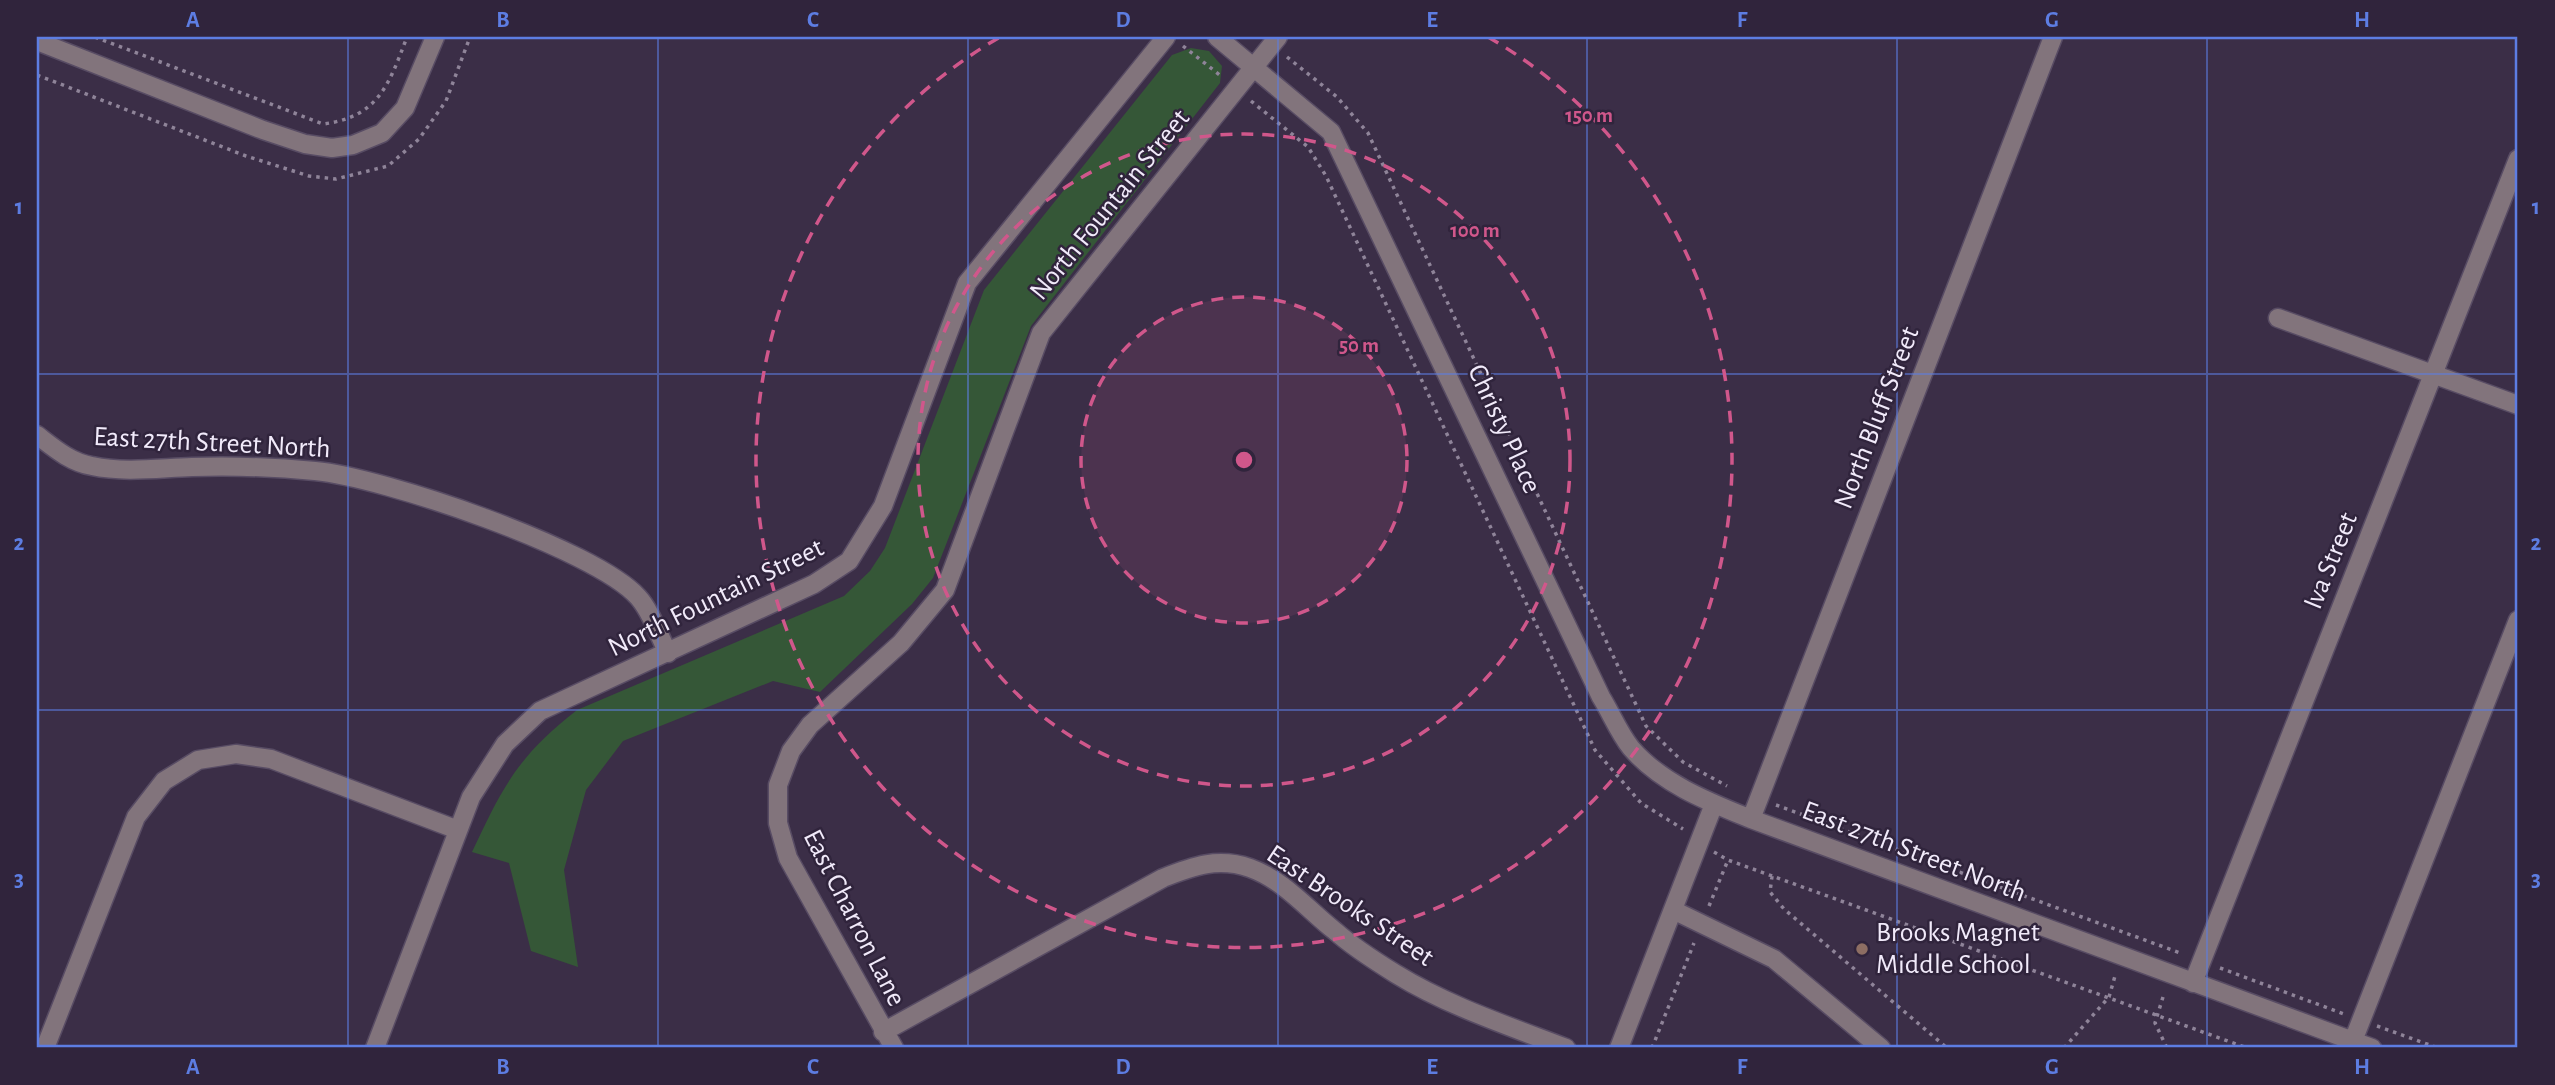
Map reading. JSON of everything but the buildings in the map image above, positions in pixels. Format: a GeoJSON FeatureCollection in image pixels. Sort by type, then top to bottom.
{"type":"FeatureCollection","features":[{"type":"Feature","properties":{"kind":"street"},"geometry":{"type":"LineString","coordinates":[[37,41],[263,130],[305,144],[332,148],[353,145],[382,133],[405,108],[435,37]]}},
{"type":"Feature","properties":{"kind":"street","name":"North Fountain Street"},"geometry":{"type":"LineString","coordinates":[[374,1048],[471,797],[505,744],[541,711],[814,584],[849,561],[883,506],[967,284],[1166,37]]}},
{"type":"Feature","properties":{"kind":"street","name":"Christy Place"},"geometry":{"type":"LineString","coordinates":[[1217,37],[1331,132],[1601,697],[1631,748],[1667,779],[1714,804]]}},
{"type":"Feature","properties":{"kind":"street","name":"North Bluff Street"},"geometry":{"type":"LineString","coordinates":[[1751,819],[2053,37]]}},
{"type":"Feature","properties":{"kind":"street","name":"North Fountain Street"},"geometry":{"type":"LineString","coordinates":[[785,767],[810,725],[894,649],[945,590],[1041,333],[1275,41]]}},
{"type":"Feature","properties":{"kind":"street","name":"Iva Street"},"geometry":{"type":"LineString","coordinates":[[2193,983],[2518,159]]}},
{"type":"Feature","properties":{"kind":"street"},"geometry":{"type":"LineString","coordinates":[[2278,318],[2518,405]]}},
{"type":"Feature","properties":{"kind":"street","name":"East 27th Street North"},"geometry":{"type":"LineString","coordinates":[[37,436],[64,456],[91,466],[127,470],[196,467],[316,471],[407,492],[574,554],[614,575],[639,598],[668,653]]}},
{"type":"Feature","properties":{"kind":"street"},"geometry":{"type":"LineString","coordinates":[[2353,1041],[2518,620]]}},
{"type":"Feature","properties":{"kind":"street"},"geometry":{"type":"LineString","coordinates":[[45,1048],[136,817],[164,781],[198,760],[236,754],[271,759],[458,830]]}},
{"type":"Feature","properties":{"kind":"street","name":"East Charron Lane"},"geometry":{"type":"LineString","coordinates":[[785,767],[778,785],[778,823],[788,858],[894,1048]]}},
{"type":"Feature","properties":{"kind":"street"},"geometry":{"type":"LineString","coordinates":[[1619,1048],[1714,804]]}},
{"type":"Feature","properties":{"kind":"street","name":"East 27th Street North"},"geometry":{"type":"LineString","coordinates":[[1714,804],[2372,1048]]}},
{"type":"Feature","properties":{"kind":"street","name":"East Brooks Street"},"geometry":{"type":"LineString","coordinates":[[883,1032],[1163,878],[1198,864],[1227,862],[1252,869],[1278,883],[1335,932],[1397,975],[1481,1016],[1566,1048]]}},
{"type":"Feature","properties":{"kind":"street"},"geometry":{"type":"LineString","coordinates":[[1673,910],[1773,959],[1881,1048]]}},
{"type":"Feature","properties":{"kind":"path"},"geometry":{"type":"LineString","coordinates":[[95,37],[323,124],[346,121],[369,108],[389,85],[407,37]]}},
{"type":"Feature","properties":{"kind":"path"},"geometry":{"type":"LineString","coordinates":[[1275,41],[1337,97],[1368,133],[1646,726],[1684,762],[1735,790],[2438,1048]]}},
{"type":"Feature","properties":{"kind":"path"},"geometry":{"type":"LineString","coordinates":[[1183,46],[1308,148],[1326,176],[1595,750],[1641,803],[1728,860],[2247,1048]]}},
{"type":"Feature","properties":{"kind":"path"},"geometry":{"type":"LineString","coordinates":[[1652,1048],[1728,860]]}},
{"type":"Feature","properties":{"kind":"path"},"geometry":{"type":"LineString","coordinates":[[1772,876],[1770,892],[1784,909],[1947,1048]]}},
{"type":"Feature","properties":{"kind":"path"},"geometry":{"type":"LineString","coordinates":[[2064,1048],[2109,997],[2115,976]]}},
{"type":"Feature","properties":{"kind":"path"},"geometry":{"type":"LineString","coordinates":[[2164,997],[2155,1023],[2167,1048]]}},
{"type":"Feature","properties":{"kind":"green space"},"geometry":{"type":"Polygon","coordinates":[[[1191,48],[1209,51],[1222,66],[1220,83],[1031,326],[933,578],[912,604],[820,692],[773,681],[623,741],[586,790],[564,870],[578,967],[531,951],[509,863],[472,852],[493,808],[514,774],[540,742],[577,710],[844,596],[870,571],[885,548],[984,290],[1172,55],[1191,48]]]}},
{"type":"Feature","properties":{"kind":"place","name":"Brooks Magnet Middle School"},"geometry":{"type":"Point","coordinates":[1862,949]}}]}
